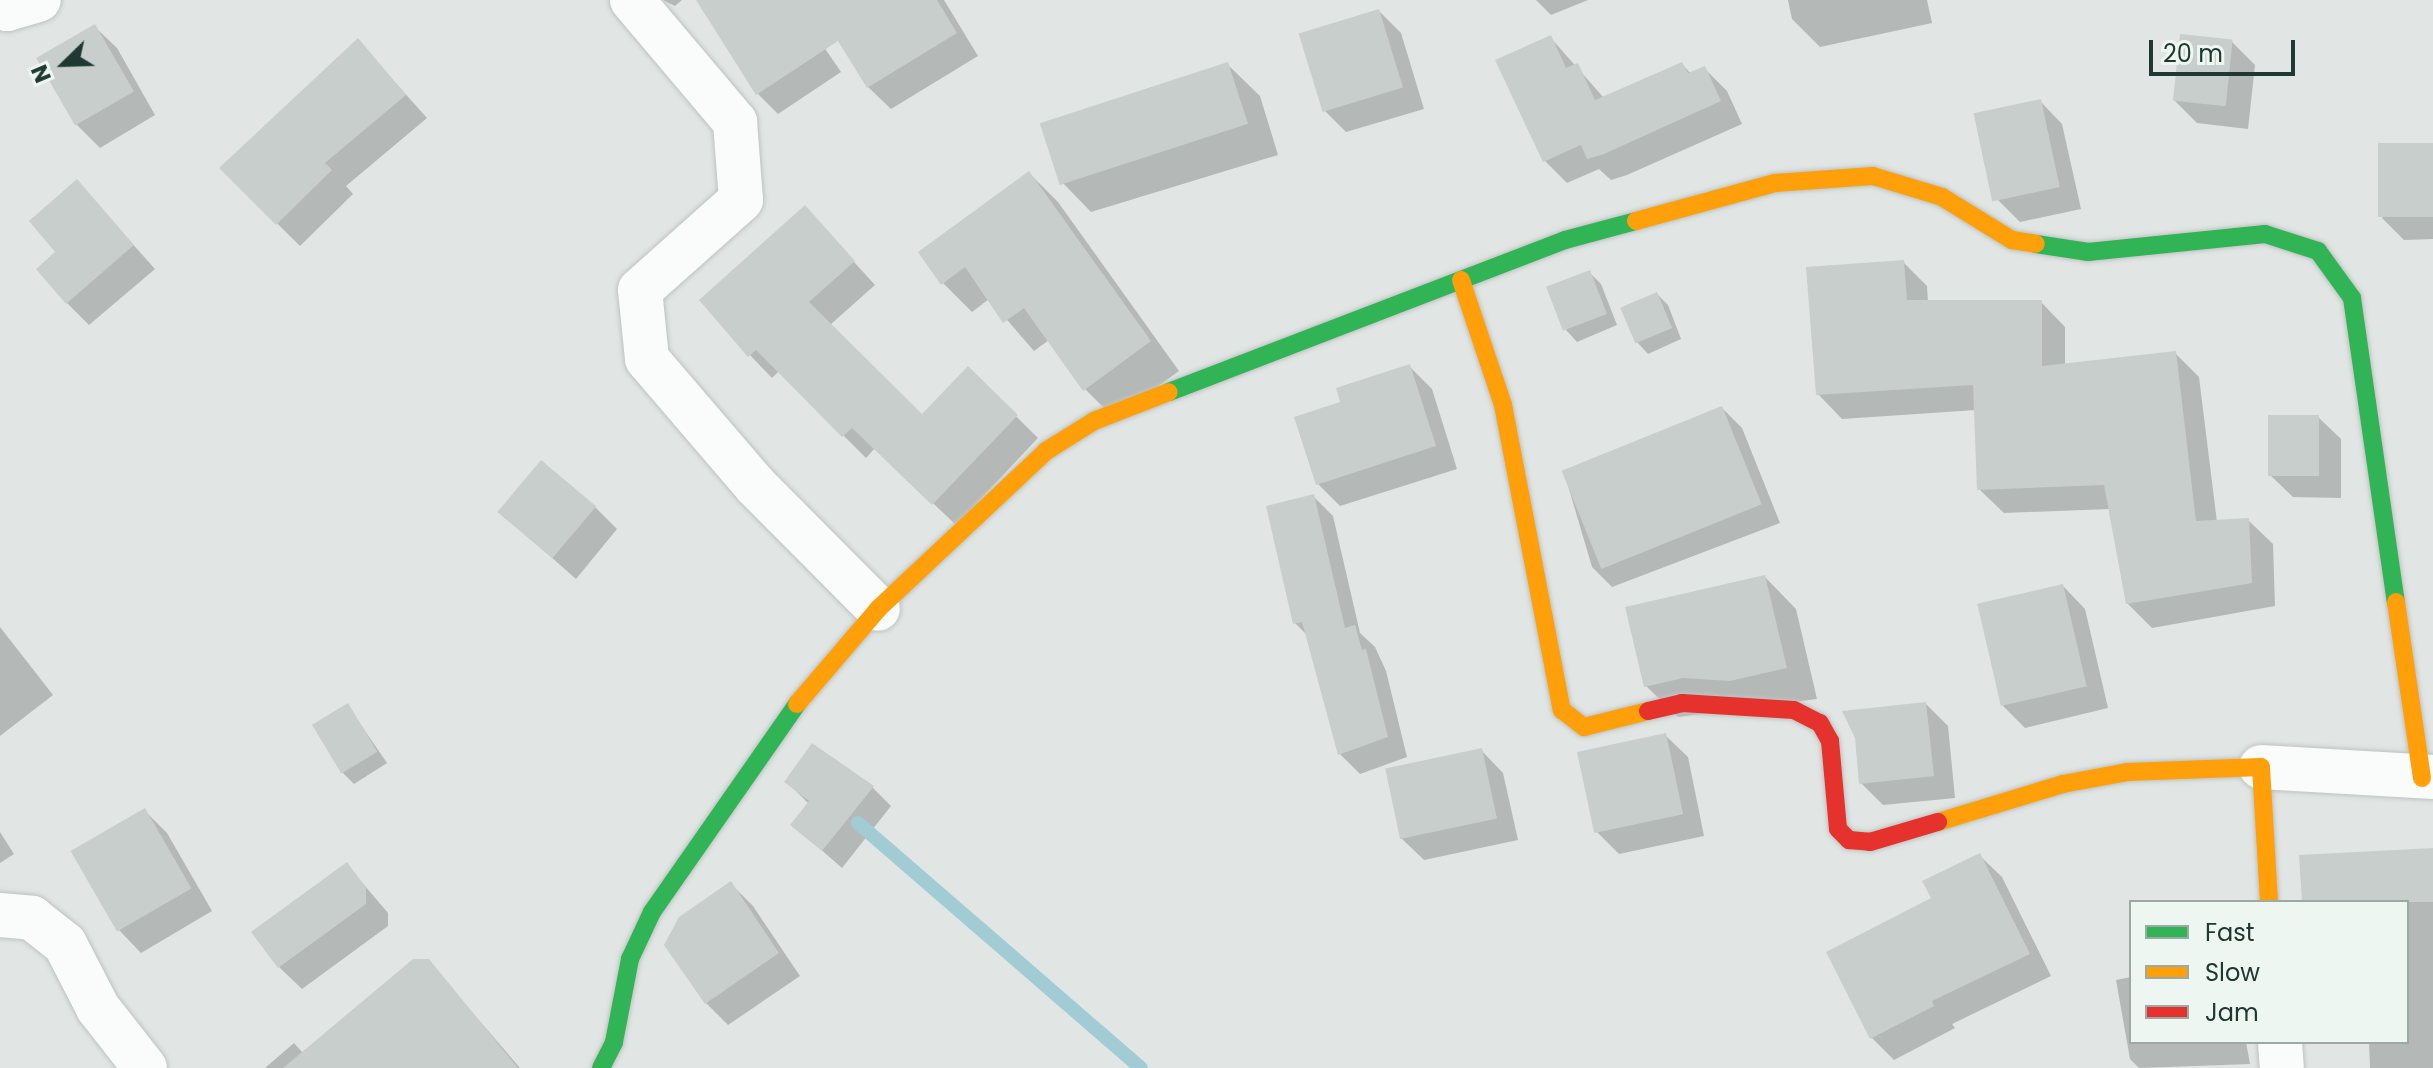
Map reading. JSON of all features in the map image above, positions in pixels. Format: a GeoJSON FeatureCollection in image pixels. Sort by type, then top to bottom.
{"type":"FeatureCollection","features":[{"type":"Feature","properties":{"kind":"street"},"geometry":{"type":"LineString","coordinates":[[0,2],[7,9],[39,0]]}},
{"type":"Feature","properties":{"kind":"street"},"geometry":{"type":"LineString","coordinates":[[632,0],[735,122],[741,200],[640,290],[647,359],[756,486],[878,609]]}},
{"type":"Feature","properties":{"kind":"street"},"geometry":{"type":"LineString","coordinates":[[601,1068],[614,1042],[630,959],[652,912],[792,710],[878,609],[1046,451],[1094,421],[1565,240],[1775,183],[1873,176],[1942,197],[2012,240],[2088,252],[2265,234],[2318,251],[2352,298],[2428,778],[2261,767],[2127,772],[2063,784],[1870,842],[1849,840],[1838,829],[1830,741],[1820,723],[1794,710],[1682,703],[1584,727],[1562,710],[1503,405],[1461,280]]}},
{"type":"Feature","properties":{"kind":"street"},"geometry":{"type":"LineString","coordinates":[[2261,767],[2269,900]]}},
{"type":"Feature","properties":{"kind":"street"},"geometry":{"type":"LineString","coordinates":[[0,915],[32,918],[65,944],[98,1008],[145,1068]]}},
{"type":"Feature","properties":{"kind":"street"},"geometry":{"type":"LineString","coordinates":[[2280,1044],[2282,1068]]}},
{"type":"Feature","properties":{"kind":"building"},"geometry":{"type":"Polygon","coordinates":[[[696,0],[937,0],[957,33],[867,88],[838,41],[756,95],[696,0]]]}},
{"type":"Feature","properties":{"kind":"building"},"geometry":{"type":"Polygon","coordinates":[[[1379,9],[1403,87],[1323,112],[1299,34],[1379,9]]]}},
{"type":"Feature","properties":{"kind":"building"},"geometry":{"type":"Polygon","coordinates":[[[95,24],[134,92],[75,126],[36,58],[95,24]]]}},
{"type":"Feature","properties":{"kind":"building"},"geometry":{"type":"Polygon","coordinates":[[[2180,34],[2233,40],[2226,106],[2173,101],[2180,34]]]}},
{"type":"Feature","properties":{"kind":"building"},"geometry":{"type":"Polygon","coordinates":[[[1551,35],[1566,68],[1578,63],[1595,100],[1682,62],[1688,73],[1705,66],[1721,101],[1604,154],[1587,159],[1581,145],[1543,162],[1495,60],[1551,35]]]}},
{"type":"Feature","properties":{"kind":"building"},"geometry":{"type":"Polygon","coordinates":[[[358,38],[406,95],[325,163],[332,170],[276,225],[219,168],[358,38]]]}},
{"type":"Feature","properties":{"kind":"building"},"geometry":{"type":"Polygon","coordinates":[[[1228,62],[1248,124],[1060,185],[1040,123],[1228,62]]]}},
{"type":"Feature","properties":{"kind":"building"},"geometry":{"type":"Polygon","coordinates":[[[2041,99],[2060,187],[1992,201],[1974,113],[2041,99]]]}},
{"type":"Feature","properties":{"kind":"building"},"geometry":{"type":"Polygon","coordinates":[[[2378,143],[2433,143],[2433,217],[2378,217],[2378,143]]]}},
{"type":"Feature","properties":{"kind":"building"},"geometry":{"type":"Polygon","coordinates":[[[1029,171],[1151,341],[1083,391],[1024,308],[1003,323],[965,267],[941,285],[918,252],[1029,171]]]}},
{"type":"Feature","properties":{"kind":"building"},"geometry":{"type":"Polygon","coordinates":[[[77,179],[134,245],[66,304],[36,269],[55,252],[29,221],[77,179]]]}},
{"type":"Feature","properties":{"kind":"building"},"geometry":{"type":"Polygon","coordinates":[[[805,205],[855,261],[809,302],[922,414],[968,366],[1018,415],[932,505],[852,428],[842,437],[756,350],[748,357],[699,300],[805,205]]]}},
{"type":"Feature","properties":{"kind":"building"},"geometry":{"type":"Polygon","coordinates":[[[1904,260],[1907,300],[2042,300],[2042,366],[2176,351],[2196,521],[2249,518],[2252,583],[2126,604],[2104,485],[1977,490],[1973,385],[1816,395],[1806,267],[1904,260]]]}},
{"type":"Feature","properties":{"kind":"building"},"geometry":{"type":"Polygon","coordinates":[[[1590,270],[1607,314],[1563,331],[1546,287],[1590,270]]]}},
{"type":"Feature","properties":{"kind":"building"},"geometry":{"type":"Polygon","coordinates":[[[1657,292],[1672,328],[1635,344],[1620,308],[1657,292]]]}},
{"type":"Feature","properties":{"kind":"building"},"geometry":{"type":"Polygon","coordinates":[[[1410,364],[1436,446],[1316,485],[1294,417],[1340,402],[1336,388],[1410,364]]]}},
{"type":"Feature","properties":{"kind":"building"},"geometry":{"type":"Polygon","coordinates":[[[1722,406],[1762,504],[1601,569],[1562,471],[1722,406]]]}},
{"type":"Feature","properties":{"kind":"building"},"geometry":{"type":"Polygon","coordinates":[[[2268,415],[2319,415],[2319,476],[2268,476],[2268,415]]]}},
{"type":"Feature","properties":{"kind":"building"},"geometry":{"type":"Polygon","coordinates":[[[541,460],[596,506],[552,558],[497,512],[541,460]]]}},
{"type":"Feature","properties":{"kind":"building"},"geometry":{"type":"Polygon","coordinates":[[[1314,494],[1345,628],[1355,625],[1362,650],[1366,649],[1388,737],[1338,755],[1302,622],[1293,624],[1266,506],[1314,494]]]}},
{"type":"Feature","properties":{"kind":"building"},"geometry":{"type":"Polygon","coordinates":[[[1765,575],[1787,668],[1730,681],[1683,678],[1644,687],[1625,607],[1765,575]]]}},
{"type":"Feature","properties":{"kind":"building"},"geometry":{"type":"Polygon","coordinates":[[[2063,584],[2087,686],[2001,706],[1977,604],[2063,584]]]}},
{"type":"Feature","properties":{"kind":"building"},"geometry":{"type":"Polygon","coordinates":[[[1926,702],[1934,776],[1859,784],[1855,738],[1842,711],[1926,702]]]}},
{"type":"Feature","properties":{"kind":"building"},"geometry":{"type":"Polygon","coordinates":[[[348,703],[377,752],[341,773],[312,725],[348,703]]]}},
{"type":"Feature","properties":{"kind":"building"},"geometry":{"type":"Polygon","coordinates":[[[1666,733],[1683,814],[1594,833],[1577,752],[1666,733]]]}},
{"type":"Feature","properties":{"kind":"building"},"geometry":{"type":"Polygon","coordinates":[[[812,743],[874,786],[822,851],[790,825],[809,801],[784,782],[812,743]]]}},
{"type":"Feature","properties":{"kind":"building"},"geometry":{"type":"Polygon","coordinates":[[[1482,748],[1497,818],[1400,839],[1385,769],[1482,748]]]}},
{"type":"Feature","properties":{"kind":"building"},"geometry":{"type":"Polygon","coordinates":[[[145,808],[192,889],[117,932],[71,851],[145,808]]]}},
{"type":"Feature","properties":{"kind":"building"},"geometry":{"type":"Polygon","coordinates":[[[2433,848],[2433,902],[2302,900],[2299,855],[2433,848]]]}},
{"type":"Feature","properties":{"kind":"building"},"geometry":{"type":"Polygon","coordinates":[[[1980,853],[2030,954],[1932,1001],[1934,1006],[1870,1039],[1826,952],[1931,898],[1922,881],[1980,853]]]}},
{"type":"Feature","properties":{"kind":"building"},"geometry":{"type":"Polygon","coordinates":[[[347,862],[366,888],[366,904],[278,968],[251,932],[347,862]]]}},
{"type":"Feature","properties":{"kind":"building"},"geometry":{"type":"Polygon","coordinates":[[[731,881],[779,953],[705,1004],[664,945],[679,917],[731,881]]]}},
{"type":"Feature","properties":{"kind":"building"},"geometry":{"type":"Polygon","coordinates":[[[413,959],[429,959],[518,1068],[283,1068],[413,959]]]}},
{"type":"Feature","properties":{"kind":"waterway"},"geometry":{"type":"LineString","coordinates":[[858,823],[1141,1068]]}},
{"type":"Feature","properties":{"kind":"traffic: fast"},"geometry":{"type":"LineString","coordinates":[[1169,392],[1565,240],[1636,221]]}},
{"type":"Feature","properties":{"kind":"traffic: fast"},"geometry":{"type":"LineString","coordinates":[[2036,244],[2088,252],[2265,234],[2318,251],[2352,298],[2396,602]]}},
{"type":"Feature","properties":{"kind":"traffic: fast"},"geometry":{"type":"LineString","coordinates":[[601,1068],[614,1042],[630,959],[652,912],[797,704]]}},
{"type":"Feature","properties":{"kind":"traffic: slow"},"geometry":{"type":"LineString","coordinates":[[1636,221],[1775,183],[1873,176],[1942,197],[2012,240],[2036,244]]}},
{"type":"Feature","properties":{"kind":"traffic: slow"},"geometry":{"type":"LineString","coordinates":[[1461,280],[1503,405],[1562,710],[1584,727],[1648,711]]}},
{"type":"Feature","properties":{"kind":"traffic: slow"},"geometry":{"type":"LineString","coordinates":[[797,704],[878,609],[1046,451],[1094,421],[1169,392]]}},
{"type":"Feature","properties":{"kind":"traffic: slow"},"geometry":{"type":"LineString","coordinates":[[2396,602],[2422,778]]}},
{"type":"Feature","properties":{"kind":"traffic: slow"},"geometry":{"type":"LineString","coordinates":[[1938,822],[2063,784],[2127,772],[2261,767],[2269,900]]}},
{"type":"Feature","properties":{"kind":"traffic: jam"},"geometry":{"type":"LineString","coordinates":[[1648,711],[1682,703],[1794,710],[1820,723],[1830,741],[1838,829],[1849,840],[1870,842],[1938,822]]}}]}
